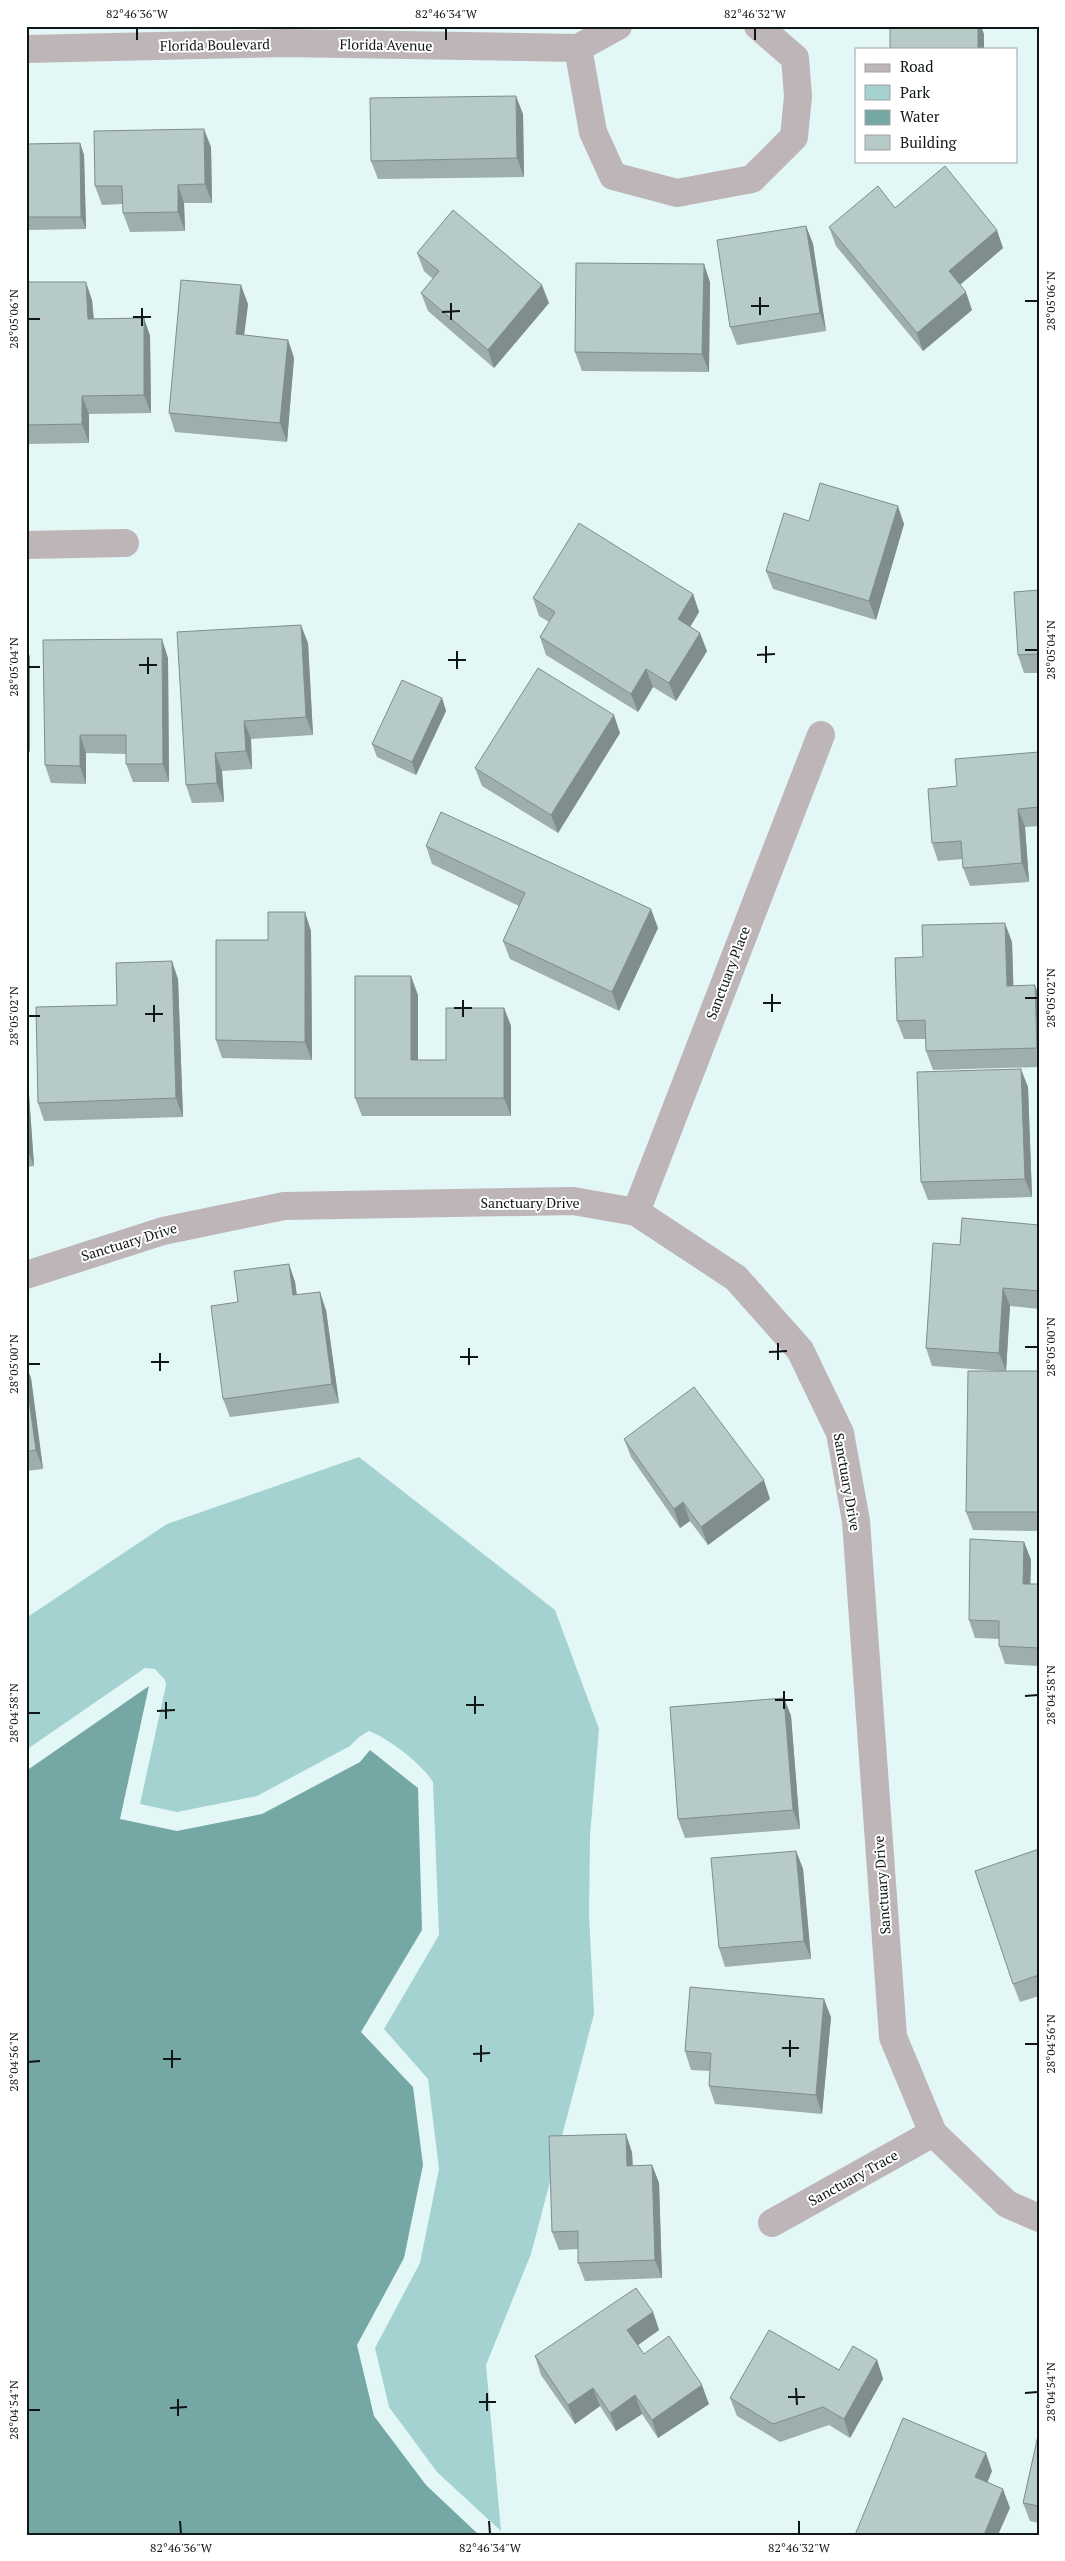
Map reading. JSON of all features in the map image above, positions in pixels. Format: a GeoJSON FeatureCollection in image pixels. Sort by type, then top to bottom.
{"type":"FeatureCollection","features":[{"type":"Feature","properties":{"kind":"street","name":"Florida Avenue"},"geometry":{"type":"LineString","coordinates":[[284,35],[578,48],[618,26]]}},
{"type":"Feature","properties":{"kind":"street"},"geometry":{"type":"LineString","coordinates":[[578,48],[593,132],[613,176],[677,193],[752,179],[794,137],[798,96],[795,58],[758,26]]}},
{"type":"Feature","properties":{"kind":"street","name":"Florida Boulevard"},"geometry":{"type":"LineString","coordinates":[[26,49],[284,35]]}},
{"type":"Feature","properties":{"kind":"street"},"geometry":{"type":"LineString","coordinates":[[26,545],[125,543]]}},
{"type":"Feature","properties":{"kind":"street","name":"Sanctuary Place"},"geometry":{"type":"LineString","coordinates":[[636,1212],[821,735]]}},
{"type":"Feature","properties":{"kind":"street","name":"Sanctuary Drive"},"geometry":{"type":"LineString","coordinates":[[26,1275],[163,1230],[284,1206],[573,1201],[636,1212],[736,1278],[800,1350],[840,1433],[856,1521],[893,2036],[933,2133],[1007,2204],[1039,2218]]}},
{"type":"Feature","properties":{"kind":"street","name":"Sanctuary Trace"},"geometry":{"type":"LineString","coordinates":[[772,2223],[933,2133]]}},
{"type":"Feature","properties":{"kind":"green space"},"geometry":{"type":"Polygon","coordinates":[[[359,1457],[555,1610],[599,1729],[590,1836],[589,1915],[594,2014],[531,2254],[486,2365],[501,2531],[437,2472],[389,2407],[375,2348],[420,2263],[439,2169],[428,2079],[384,2029],[439,1935],[433,1782],[421,1767],[404,1752],[377,1734],[369,1731],[350,1746],[257,1796],[177,1812],[140,1804],[166,1685],[165,1680],[155,1669],[145,1668],[26,1750],[26,1618],[167,1524],[359,1457]]]}},
{"type":"Feature","properties":{"kind":"water"},"geometry":{"type":"Polygon","coordinates":[[[149,1686],[120,1819],[177,1831],[262,1814],[360,1762],[370,1750],[418,1788],[422,1930],[361,2032],[413,2087],[423,2165],[404,2258],[357,2345],[374,2416],[426,2485],[479,2535],[26,2535],[26,1771],[149,1686]]]}},
{"type":"Feature","properties":{"kind":"building"},"geometry":{"type":"Polygon","coordinates":[[[890,26],[978,26],[978,48],[890,48],[890,26]]]}},
{"type":"Feature","properties":{"kind":"building"},"geometry":{"type":"Polygon","coordinates":[[[516,96],[517,158],[371,161],[370,98],[516,96]]]}},
{"type":"Feature","properties":{"kind":"building"},"geometry":{"type":"Polygon","coordinates":[[[204,129],[205,184],[178,185],[178,212],[123,213],[122,186],[95,186],[94,131],[204,129]]]}},
{"type":"Feature","properties":{"kind":"building"},"geometry":{"type":"Polygon","coordinates":[[[80,143],[81,217],[26,217],[26,144],[80,143]]]}},
{"type":"Feature","properties":{"kind":"building"},"geometry":{"type":"Polygon","coordinates":[[[945,166],[997,230],[949,271],[966,292],[917,333],[829,227],[878,186],[895,208],[945,166]]]}},
{"type":"Feature","properties":{"kind":"building"},"geometry":{"type":"Polygon","coordinates":[[[453,210],[542,285],[488,350],[421,293],[439,271],[417,253],[453,210]]]}},
{"type":"Feature","properties":{"kind":"building"},"geometry":{"type":"Polygon","coordinates":[[[806,226],[820,313],[730,327],[717,240],[806,226]]]}},
{"type":"Feature","properties":{"kind":"building"},"geometry":{"type":"Polygon","coordinates":[[[576,263],[704,264],[702,354],[575,352],[576,263]]]}},
{"type":"Feature","properties":{"kind":"building"},"geometry":{"type":"Polygon","coordinates":[[[181,280],[241,285],[236,334],[288,340],[280,423],[169,413],[181,280]]]}},
{"type":"Feature","properties":{"kind":"building"},"geometry":{"type":"Polygon","coordinates":[[[26,282],[86,282],[88,319],[144,318],[144,395],[82,396],[82,424],[26,425],[26,282]]]}},
{"type":"Feature","properties":{"kind":"building"},"geometry":{"type":"Polygon","coordinates":[[[820,483],[898,506],[869,601],[766,571],[784,513],[809,521],[820,483]]]}},
{"type":"Feature","properties":{"kind":"building"},"geometry":{"type":"Polygon","coordinates":[[[579,523],[693,594],[678,619],[700,633],[669,683],[646,669],[631,694],[540,637],[555,612],[533,598],[579,523]]]}},
{"type":"Feature","properties":{"kind":"building"},"geometry":{"type":"Polygon","coordinates":[[[1039,590],[1039,654],[1018,655],[1014,592],[1039,590]]]}},
{"type":"Feature","properties":{"kind":"building"},"geometry":{"type":"Polygon","coordinates":[[[301,625],[306,717],[244,721],[246,751],[215,753],[217,783],[186,785],[177,632],[301,625]]]}},
{"type":"Feature","properties":{"kind":"building"},"geometry":{"type":"Polygon","coordinates":[[[162,639],[163,764],[126,764],[126,735],[80,735],[80,766],[45,765],[43,640],[162,639]]]}},
{"type":"Feature","properties":{"kind":"building"},"geometry":{"type":"Polygon","coordinates":[[[538,668],[614,715],[551,815],[475,768],[538,668]]]}},
{"type":"Feature","properties":{"kind":"building"},"geometry":{"type":"Polygon","coordinates":[[[402,680],[442,698],[412,762],[372,744],[402,680]]]}},
{"type":"Feature","properties":{"kind":"building"},"geometry":{"type":"Polygon","coordinates":[[[1039,752],[1039,807],[1018,809],[1022,863],[963,868],[961,841],[932,843],[928,789],[957,786],[955,759],[1039,752]]]}},
{"type":"Feature","properties":{"kind":"building"},"geometry":{"type":"Polygon","coordinates":[[[441,812],[651,909],[612,992],[503,941],[525,893],[426,846],[441,812]]]}},
{"type":"Feature","properties":{"kind":"building"},"geometry":{"type":"Polygon","coordinates":[[[268,912],[305,912],[305,1042],[216,1040],[216,940],[268,940],[268,912]]]}},
{"type":"Feature","properties":{"kind":"building"},"geometry":{"type":"Polygon","coordinates":[[[1005,923],[1007,986],[1035,985],[1037,1048],[926,1051],[925,1020],[897,1021],[895,958],[923,957],[922,925],[1005,923]]]}},
{"type":"Feature","properties":{"kind":"building"},"geometry":{"type":"Polygon","coordinates":[[[172,961],[176,1098],[38,1103],[36,1007],[117,1005],[116,963],[172,961]]]}},
{"type":"Feature","properties":{"kind":"building"},"geometry":{"type":"Polygon","coordinates":[[[355,976],[411,976],[411,1060],[446,1060],[446,1008],[504,1008],[504,1098],[355,1098],[355,976]]]}},
{"type":"Feature","properties":{"kind":"building"},"geometry":{"type":"Polygon","coordinates":[[[1021,1069],[1025,1179],[921,1182],[917,1072],[1021,1069]]]}},
{"type":"Feature","properties":{"kind":"building"},"geometry":{"type":"Polygon","coordinates":[[[962,1218],[1039,1225],[1039,1291],[1003,1288],[999,1353],[926,1348],[933,1243],[960,1245],[962,1218]]]}},
{"type":"Feature","properties":{"kind":"building"},"geometry":{"type":"Polygon","coordinates":[[[289,1264],[293,1295],[320,1292],[332,1384],[223,1399],[211,1306],[238,1302],[234,1271],[289,1264]]]}},
{"type":"Feature","properties":{"kind":"building"},"geometry":{"type":"Polygon","coordinates":[[[968,1371],[1039,1371],[1039,1512],[966,1512],[968,1371]]]}},
{"type":"Feature","properties":{"kind":"building"},"geometry":{"type":"Polygon","coordinates":[[[26,1377],[36,1450],[26,1452],[26,1377]]]}},
{"type":"Feature","properties":{"kind":"building"},"geometry":{"type":"Polygon","coordinates":[[[694,1387],[764,1480],[701,1527],[683,1502],[674,1509],[624,1439],[694,1387]]]}},
{"type":"Feature","properties":{"kind":"building"},"geometry":{"type":"Polygon","coordinates":[[[970,1539],[1024,1542],[1023,1584],[1039,1584],[1039,1648],[999,1646],[999,1621],[969,1620],[970,1539]]]}},
{"type":"Feature","properties":{"kind":"building"},"geometry":{"type":"Polygon","coordinates":[[[784,1698],[793,1810],[678,1819],[670,1707],[784,1698]]]}},
{"type":"Feature","properties":{"kind":"building"},"geometry":{"type":"Polygon","coordinates":[[[1039,1849],[1039,1975],[1013,1984],[975,1871],[1039,1849]]]}},
{"type":"Feature","properties":{"kind":"building"},"geometry":{"type":"Polygon","coordinates":[[[796,1851],[804,1941],[719,1948],[711,1858],[796,1851]]]}},
{"type":"Feature","properties":{"kind":"building"},"geometry":{"type":"Polygon","coordinates":[[[690,1987],[824,1999],[816,2095],[709,2086],[711,2053],[685,2051],[690,1987]]]}},
{"type":"Feature","properties":{"kind":"building"},"geometry":{"type":"Polygon","coordinates":[[[626,2134],[627,2166],[652,2165],[655,2260],[578,2263],[578,2231],[552,2232],[549,2136],[626,2134]]]}},
{"type":"Feature","properties":{"kind":"building"},"geometry":{"type":"Polygon","coordinates":[[[636,2288],[653,2312],[627,2330],[644,2354],[669,2336],[702,2385],[652,2420],[635,2395],[610,2413],[593,2388],[568,2405],[535,2356],[636,2288]]]}},
{"type":"Feature","properties":{"kind":"building"},"geometry":{"type":"Polygon","coordinates":[[[769,2330],[839,2370],[853,2346],[877,2360],[844,2419],[823,2407],[773,2424],[730,2398],[769,2330]]]}},
{"type":"Feature","properties":{"kind":"building"},"geometry":{"type":"Polygon","coordinates":[[[903,2418],[986,2453],[975,2477],[1003,2489],[984,2535],[855,2535],[903,2418]]]}},
{"type":"Feature","properties":{"kind":"building"},"geometry":{"type":"Polygon","coordinates":[[[1039,2431],[1039,2506],[1023,2503],[1039,2431]]]}}]}
